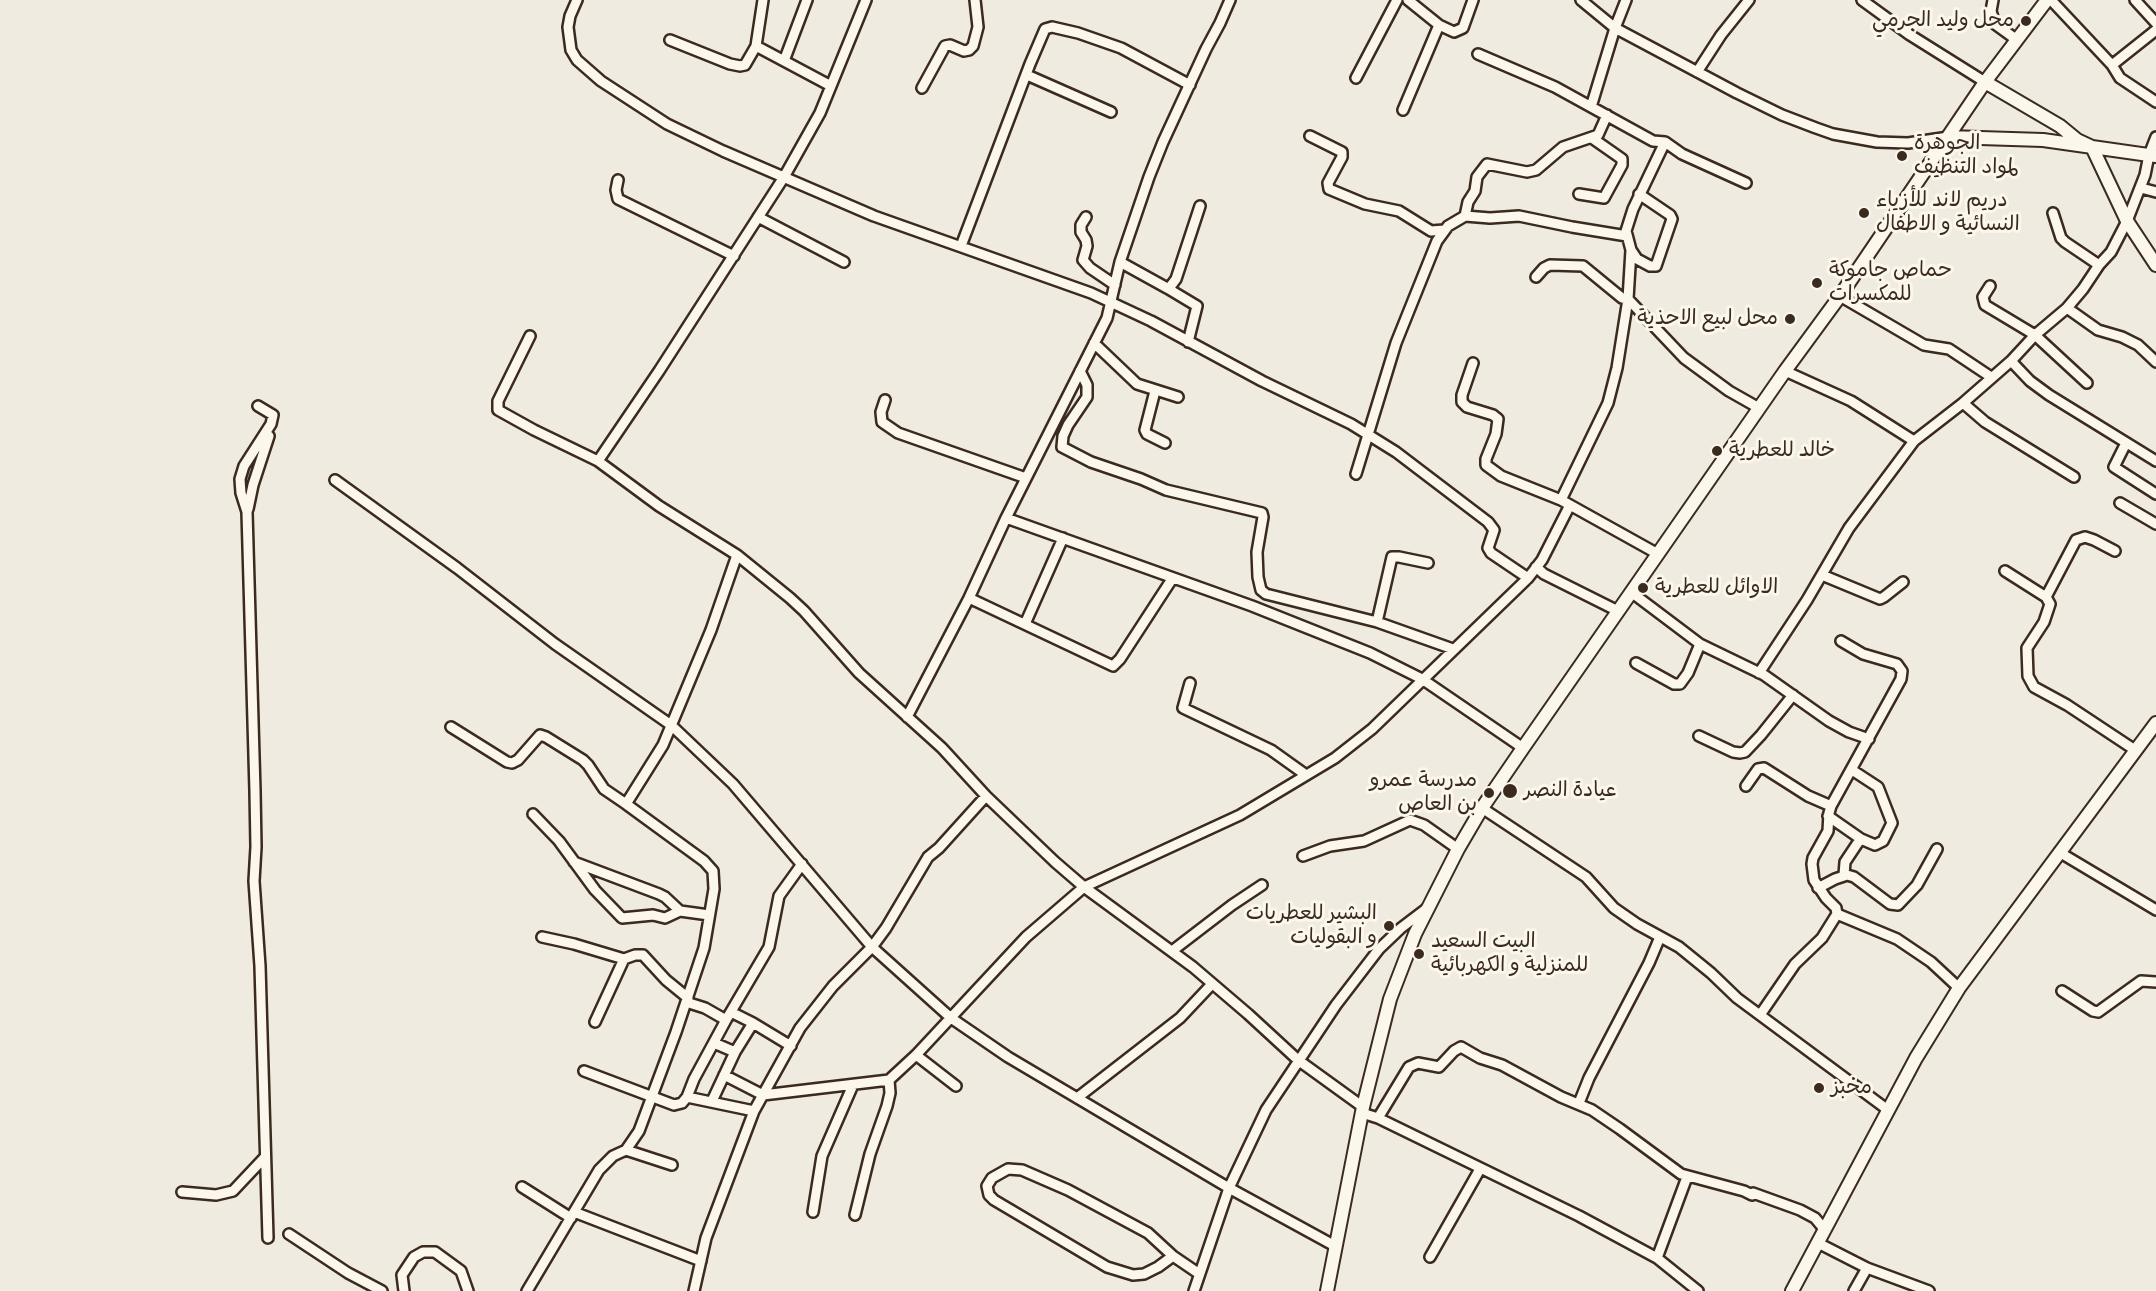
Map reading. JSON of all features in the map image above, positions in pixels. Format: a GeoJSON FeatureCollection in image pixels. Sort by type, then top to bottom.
{"type":"FeatureCollection","features":[{"type":"Feature","properties":{"kind":"street"},"geometry":{"type":"LineString","coordinates":[[577,0],[570,16],[568,39],[577,60],[585,68],[666,124],[699,141],[874,216],[1072,285],[1112,302],[1367,433],[1413,464],[1488,522],[1494,530],[1488,548],[1491,553],[1528,578]]}},
{"type":"Feature","properties":{"kind":"street"},"geometry":{"type":"LineString","coordinates":[[670,40],[740,66],[748,62],[756,46],[763,0]]}},
{"type":"Feature","properties":{"kind":"street"},"geometry":{"type":"LineString","coordinates":[[784,61],[807,0]]}},
{"type":"Feature","properties":{"kind":"street"},"geometry":{"type":"LineString","coordinates":[[598,461],[784,177],[820,113],[866,0]]}},
{"type":"Feature","properties":{"kind":"street"},"geometry":{"type":"LineString","coordinates":[[922,88],[945,46],[950,45],[964,51],[973,46],[978,27],[975,0]]}},
{"type":"Feature","properties":{"kind":"street"},"geometry":{"type":"LineString","coordinates":[[907,717],[969,598],[1006,518],[1107,318],[1120,261],[1149,177],[1230,0]]}},
{"type":"Feature","properties":{"kind":"street"},"geometry":{"type":"LineString","coordinates":[[1356,78],[1397,0]]}},
{"type":"Feature","properties":{"kind":"street"},"geometry":{"type":"LineString","coordinates":[[1408,0],[1439,25],[1454,32],[1460,31],[1467,20],[1473,0]]}},
{"type":"Feature","properties":{"kind":"street"},"geometry":{"type":"LineString","coordinates":[[1581,0],[1615,28],[1697,72],[1782,115],[1833,134],[1877,142],[1908,143],[1949,136],[2043,140],[2153,155]]}},
{"type":"Feature","properties":{"kind":"street"},"geometry":{"type":"LineString","coordinates":[[1592,107],[1615,28],[1626,0]]}},
{"type":"Feature","properties":{"kind":"street"},"geometry":{"type":"LineString","coordinates":[[1697,72],[1721,35],[1749,0]]}},
{"type":"Feature","properties":{"kind":"street"},"geometry":{"type":"LineString","coordinates":[[1862,0],[1910,35],[2060,126],[2077,140],[2092,147],[2127,222],[2156,265]]}},
{"type":"Feature","properties":{"kind":"street"},"geometry":{"type":"LineString","coordinates":[[1993,0],[1991,11],[1995,24],[2017,40]]}},
{"type":"Feature","properties":{"kind":"street"},"geometry":{"type":"LineString","coordinates":[[1327,1291],[1363,1110],[1390,999],[1426,909],[1458,849],[1482,808],[1631,592],[1840,296],[1985,82],[2047,0]]}},
{"type":"Feature","properties":{"kind":"street"},"geometry":{"type":"LineString","coordinates":[[2051,0],[2112,65],[2120,78],[2156,102]]}},
{"type":"Feature","properties":{"kind":"street"},"geometry":{"type":"LineString","coordinates":[[2135,0],[2156,23]]}},
{"type":"Feature","properties":{"kind":"street"},"geometry":{"type":"LineString","coordinates":[[1403,110],[1439,25]]}},
{"type":"Feature","properties":{"kind":"street"},"geometry":{"type":"LineString","coordinates":[[961,246],[1045,29],[1052,27],[1078,33],[1121,48],[1190,85]]}},
{"type":"Feature","properties":{"kind":"street"},"geometry":{"type":"LineString","coordinates":[[2112,65],[2156,30]]}},
{"type":"Feature","properties":{"kind":"street"},"geometry":{"type":"LineString","coordinates":[[756,46],[831,86]]}},
{"type":"Feature","properties":{"kind":"street"},"geometry":{"type":"LineString","coordinates":[[1479,54],[1555,87],[1653,141],[1665,142],[1682,154],[1746,183]]}},
{"type":"Feature","properties":{"kind":"street"},"geometry":{"type":"LineString","coordinates":[[1027,75],[1111,112]]}},
{"type":"Feature","properties":{"kind":"street"},"geometry":{"type":"LineString","coordinates":[[1465,216],[1468,202],[1475,191],[1477,177],[1487,164],[1532,171],[1563,147],[1573,142],[1592,138],[1601,132],[1607,115]]}},
{"type":"Feature","properties":{"kind":"street"},"geometry":{"type":"LineString","coordinates":[[1310,136],[1342,152],[1342,157],[1328,183],[1329,189],[1365,204],[1399,211],[1431,231],[1444,230]]}},
{"type":"Feature","properties":{"kind":"street"},"geometry":{"type":"LineString","coordinates":[[1759,673],[1822,575],[1849,528],[1914,441],[1963,403],[2011,361],[2084,289],[2110,252],[2127,222],[2153,155],[2156,137]]}},
{"type":"Feature","properties":{"kind":"street"},"geometry":{"type":"LineString","coordinates":[[1579,194],[1604,198],[1622,165],[1622,159],[1592,138]]}},
{"type":"Feature","properties":{"kind":"street"},"geometry":{"type":"LineString","coordinates":[[1639,194],[1670,215],[1672,219],[1656,266],[1650,266],[1637,259],[1631,250],[1627,236],[1629,220],[1639,194],[1665,142]]}},
{"type":"Feature","properties":{"kind":"street"},"geometry":{"type":"LineString","coordinates":[[618,180],[616,190],[618,199],[734,256]]}},
{"type":"Feature","properties":{"kind":"street"},"geometry":{"type":"LineString","coordinates":[[2141,188],[2156,192]]}},
{"type":"Feature","properties":{"kind":"street"},"geometry":{"type":"LineString","coordinates":[[1167,288],[1176,279],[1200,206]]}},
{"type":"Feature","properties":{"kind":"street"},"geometry":{"type":"LineString","coordinates":[[2053,213],[2061,238],[2099,265]]}},
{"type":"Feature","properties":{"kind":"street"},"geometry":{"type":"LineString","coordinates":[[1356,474],[1396,343],[1437,241],[1444,230],[1465,216],[1490,218],[1519,216],[1627,236]]}},
{"type":"Feature","properties":{"kind":"street"},"geometry":{"type":"LineString","coordinates":[[758,217],[844,262]]}},
{"type":"Feature","properties":{"kind":"street"},"geometry":{"type":"LineString","coordinates":[[1086,217],[1081,225],[1081,232],[1087,246],[1083,260],[1090,268],[1115,285]]}},
{"type":"Feature","properties":{"kind":"street"},"geometry":{"type":"LineString","coordinates":[[1561,500],[1608,403],[1617,368],[1629,299],[1631,250]]}},
{"type":"Feature","properties":{"kind":"street"},"geometry":{"type":"LineString","coordinates":[[1120,261],[1197,306],[1188,342]]}},
{"type":"Feature","properties":{"kind":"street"},"geometry":{"type":"LineString","coordinates":[[1536,277],[1544,268],[1550,266],[1583,266],[1622,298],[1629,299],[1684,358],[1759,408]]}},
{"type":"Feature","properties":{"kind":"street"},"geometry":{"type":"LineString","coordinates":[[1990,286],[1983,297],[1985,305],[2035,335],[2087,383]]}},
{"type":"Feature","properties":{"kind":"street"},"geometry":{"type":"LineString","coordinates":[[1840,296],[1924,345],[1949,349],[1991,377]]}},
{"type":"Feature","properties":{"kind":"street"},"geometry":{"type":"LineString","coordinates":[[2067,308],[2098,330],[2122,337],[2138,345],[2156,362]]}},
{"type":"Feature","properties":{"kind":"street"},"geometry":{"type":"LineString","coordinates":[[530,336],[498,401],[497,408],[534,430],[598,461],[659,506],[736,555],[804,611],[859,673],[942,748],[986,796],[1084,887],[1172,951],[1248,1014],[1298,1060],[1363,1110],[1480,1169],[1541,1196],[1657,1258],[1698,1291]]}},
{"type":"Feature","properties":{"kind":"street"},"geometry":{"type":"LineString","coordinates":[[1094,343],[1137,384],[1178,397]]}},
{"type":"Feature","properties":{"kind":"street"},"geometry":{"type":"LineString","coordinates":[[2011,361],[2040,389],[2156,461]]}},
{"type":"Feature","properties":{"kind":"street"},"geometry":{"type":"LineString","coordinates":[[1473,363],[1462,395],[1462,402],[1467,407],[1493,415],[1498,419],[1496,434],[1486,459],[1486,465],[1502,476],[1561,500],[1658,554]]}},
{"type":"Feature","properties":{"kind":"street"},"geometry":{"type":"LineString","coordinates":[[1080,370],[1088,391],[1087,397],[1068,425],[1063,436],[1062,447],[1091,462],[1166,490],[1262,513],[1257,564],[1259,585],[1263,592],[1377,622],[1453,649]]}},
{"type":"Feature","properties":{"kind":"street"},"geometry":{"type":"LineString","coordinates":[[1785,372],[1851,401],[1914,441]]}},
{"type":"Feature","properties":{"kind":"street"},"geometry":{"type":"LineString","coordinates":[[1155,391],[1145,430],[1147,434],[1165,443]]}},
{"type":"Feature","properties":{"kind":"street"},"geometry":{"type":"LineString","coordinates":[[885,400],[881,412],[882,422],[888,427],[952,453],[1026,478]]}},
{"type":"Feature","properties":{"kind":"street"},"geometry":{"type":"LineString","coordinates":[[1963,403],[1985,422],[2074,477]]}},
{"type":"Feature","properties":{"kind":"street"},"geometry":{"type":"LineString","coordinates":[[258,406],[273,415],[270,434],[253,485],[247,512],[256,813],[254,881],[260,966],[268,1238]]}},
{"type":"Feature","properties":{"kind":"street"},"geometry":{"type":"LineString","coordinates":[[247,512],[241,493],[240,479],[244,466],[271,423]]}},
{"type":"Feature","properties":{"kind":"street"},"geometry":{"type":"LineString","coordinates":[[2126,442],[2114,467],[2156,494]]}},
{"type":"Feature","properties":{"kind":"street"},"geometry":{"type":"LineString","coordinates":[[335,480],[457,568],[555,644],[671,725],[733,784],[872,946],[951,1018],[1008,1057],[1077,1098],[1229,1188],[1335,1246]]}},
{"type":"Feature","properties":{"kind":"street"},"geometry":{"type":"LineString","coordinates":[[2120,503],[2156,524]]}},
{"type":"Feature","properties":{"kind":"street"},"geometry":{"type":"LineString","coordinates":[[724,1075],[763,1095],[889,1080],[916,1055],[1026,937],[1084,887],[1240,815],[1335,758],[1372,729],[1528,578],[1570,505]]}},
{"type":"Feature","properties":{"kind":"street"},"geometry":{"type":"LineString","coordinates":[[1006,518],[1252,606],[1370,653],[1422,680],[1523,748]]}},
{"type":"Feature","properties":{"kind":"street"},"geometry":{"type":"LineString","coordinates":[[2046,597],[2076,540],[2085,537],[2115,551]]}},
{"type":"Feature","properties":{"kind":"street"},"geometry":{"type":"LineString","coordinates":[[1025,624],[1063,538]]}},
{"type":"Feature","properties":{"kind":"street"},"geometry":{"type":"LineString","coordinates":[[626,804],[663,745],[711,630],[736,555]]}},
{"type":"Feature","properties":{"kind":"street"},"geometry":{"type":"LineString","coordinates":[[1377,622],[1392,557],[1428,563]]}},
{"type":"Feature","properties":{"kind":"street"},"geometry":{"type":"LineString","coordinates":[[1536,567],[1545,574],[1618,611]]}},
{"type":"Feature","properties":{"kind":"street"},"geometry":{"type":"LineString","coordinates":[[2006,571],[2046,597],[2050,604],[2050,609],[2027,648],[2027,668],[2031,682],[2040,691],[2067,705],[2135,750]]}},
{"type":"Feature","properties":{"kind":"street"},"geometry":{"type":"LineString","coordinates":[[1822,575],[1880,598],[1903,582]]}},
{"type":"Feature","properties":{"kind":"street"},"geometry":{"type":"LineString","coordinates":[[969,598],[1113,666],[1120,659],[1172,579]]}},
{"type":"Feature","properties":{"kind":"street"},"geometry":{"type":"LineString","coordinates":[[1631,592],[1700,644],[1759,673],[1849,732],[1869,739]]}},
{"type":"Feature","properties":{"kind":"street"},"geometry":{"type":"LineString","coordinates":[[1760,1015],[1795,964],[1822,938],[1837,914],[1836,908],[1818,888],[1812,875],[1812,864],[1828,831],[1831,806],[1899,686],[1902,670],[1897,664],[1863,654],[1841,641]]}},
{"type":"Feature","properties":{"kind":"street"},"geometry":{"type":"LineString","coordinates":[[1636,663],[1674,684],[1680,684],[1688,673],[1700,644]]}},
{"type":"Feature","properties":{"kind":"street"},"geometry":{"type":"LineString","coordinates":[[1190,683],[1183,708],[1271,750],[1306,775]]}},
{"type":"Feature","properties":{"kind":"street"},"geometry":{"type":"LineString","coordinates":[[1699,736],[1732,752],[1745,752],[1793,695]]}},
{"type":"Feature","properties":{"kind":"street"},"geometry":{"type":"LineString","coordinates":[[1792,1291],[1916,1058],[1959,988],[2156,723]]}},
{"type":"Feature","properties":{"kind":"street"},"geometry":{"type":"LineString","coordinates":[[451,727],[512,763],[518,760],[540,735],[546,737],[583,760],[604,789],[674,837],[711,868],[714,875],[704,948],[639,1131],[626,1150],[613,1156],[599,1170],[527,1291]]}},
{"type":"Feature","properties":{"kind":"street"},"geometry":{"type":"LineString","coordinates":[[1746,786],[1758,769],[1764,768],[1808,796],[1831,806]]}},
{"type":"Feature","properties":{"kind":"street"},"geometry":{"type":"LineString","coordinates":[[1828,816],[1875,845],[1882,842],[1892,823],[1878,787],[1851,770]]}},
{"type":"Feature","properties":{"kind":"street"},"geometry":{"type":"LineString","coordinates":[[694,1291],[706,1238],[754,1111],[791,1046],[813,1009],[886,928],[922,865],[986,796]]}},
{"type":"Feature","properties":{"kind":"street"},"geometry":{"type":"LineString","coordinates":[[1482,808],[1586,877],[1614,908],[1679,947],[1737,998],[1888,1110]]}},
{"type":"Feature","properties":{"kind":"street"},"geometry":{"type":"LineString","coordinates":[[533,814],[559,841],[595,890],[622,918],[653,915],[665,918],[680,910]]}},
{"type":"Feature","properties":{"kind":"street"},"geometry":{"type":"LineString","coordinates":[[1303,856],[1330,846],[1364,841],[1410,820],[1424,825],[1458,849]]}},
{"type":"Feature","properties":{"kind":"street"},"geometry":{"type":"LineString","coordinates":[[1844,875],[1845,862],[1862,839]]}},
{"type":"Feature","properties":{"kind":"street"},"geometry":{"type":"LineString","coordinates":[[1818,888],[1844,875],[1854,877],[1890,904],[1898,906],[1917,885],[1937,849]]}},
{"type":"Feature","properties":{"kind":"street"},"geometry":{"type":"LineString","coordinates":[[2059,852],[2156,910]]}},
{"type":"Feature","properties":{"kind":"street"},"geometry":{"type":"LineString","coordinates":[[572,861],[659,894],[680,910],[709,915]]}},
{"type":"Feature","properties":{"kind":"street"},"geometry":{"type":"LineString","coordinates":[[584,1071],[652,1098],[677,1106],[682,1103],[728,1016],[769,947],[779,896],[802,864]]}},
{"type":"Feature","properties":{"kind":"street"},"geometry":{"type":"LineString","coordinates":[[1172,951],[1262,885]]}},
{"type":"Feature","properties":{"kind":"street"},"geometry":{"type":"LineString","coordinates":[[1194,1291],[1198,1273],[1229,1188],[1266,1110],[1336,1005],[1385,942],[1426,909]]}},
{"type":"Feature","properties":{"kind":"street"},"geometry":{"type":"LineString","coordinates":[[1837,914],[1897,939],[1930,962],[1959,988]]}},
{"type":"Feature","properties":{"kind":"street"},"geometry":{"type":"LineString","coordinates":[[542,937],[624,959],[643,954],[687,1000],[753,1023],[791,1046]]}},
{"type":"Feature","properties":{"kind":"street"},"geometry":{"type":"LineString","coordinates":[[1579,1103],[1589,1078],[1649,963],[1660,937]]}},
{"type":"Feature","properties":{"kind":"street"},"geometry":{"type":"LineString","coordinates":[[595,1022],[624,959]]}},
{"type":"Feature","properties":{"kind":"street"},"geometry":{"type":"LineString","coordinates":[[2062,992],[2098,1012],[2141,981],[2156,982]]}},
{"type":"Feature","properties":{"kind":"street"},"geometry":{"type":"LineString","coordinates":[[1077,1098],[1180,1018],[1212,984]]}},
{"type":"Feature","properties":{"kind":"street"},"geometry":{"type":"LineString","coordinates":[[712,1101],[735,1052],[753,1023]]}},
{"type":"Feature","properties":{"kind":"street"},"geometry":{"type":"LineString","coordinates":[[714,1042],[735,1052]]}},
{"type":"Feature","properties":{"kind":"street"},"geometry":{"type":"LineString","coordinates":[[1378,1118],[1409,1067],[1418,1063],[1439,1067],[1461,1047],[1480,1058],[1502,1065],[1561,1097],[1579,1103],[1687,1177],[1752,1195],[1753,1193],[1800,1210],[1815,1218],[1825,1230]]}},
{"type":"Feature","properties":{"kind":"street"},"geometry":{"type":"LineString","coordinates":[[916,1055],[956,1086]]}},
{"type":"Feature","properties":{"kind":"street"},"geometry":{"type":"LineString","coordinates":[[855,1215],[870,1154],[887,1106],[890,1093],[889,1080]]}},
{"type":"Feature","properties":{"kind":"street"},"geometry":{"type":"LineString","coordinates":[[813,1212],[822,1156],[853,1085]]}},
{"type":"Feature","properties":{"kind":"street"},"geometry":{"type":"LineString","coordinates":[[687,1096],[754,1111]]}},
{"type":"Feature","properties":{"kind":"street"},"geometry":{"type":"LineString","coordinates":[[626,1150],[672,1165]]}},
{"type":"Feature","properties":{"kind":"street"},"geometry":{"type":"LineString","coordinates":[[182,1192],[216,1195],[233,1191],[265,1157]]}},
{"type":"Feature","properties":{"kind":"street"},"geometry":{"type":"LineString","coordinates":[[1173,1256],[1158,1268],[1144,1274],[1133,1275],[1107,1267],[994,1200],[989,1195],[987,1186],[992,1178],[1008,1169],[1022,1170],[1068,1190],[1148,1233],[1173,1256],[1198,1273]]}},
{"type":"Feature","properties":{"kind":"street"},"geometry":{"type":"LineString","coordinates":[[1430,1257],[1480,1169]]}},
{"type":"Feature","properties":{"kind":"street"},"geometry":{"type":"LineString","coordinates":[[1657,1258],[1687,1177]]}},
{"type":"Feature","properties":{"kind":"street"},"geometry":{"type":"LineString","coordinates":[[522,1187],[572,1215],[700,1261]]}},
{"type":"Feature","properties":{"kind":"street"},"geometry":{"type":"LineString","coordinates":[[289,1234],[348,1273],[382,1291]]}},
{"type":"Feature","properties":{"kind":"street"},"geometry":{"type":"LineString","coordinates":[[1818,1244],[1867,1268],[1929,1291]]}},
{"type":"Feature","properties":{"kind":"street"},"geometry":{"type":"LineString","coordinates":[[404,1291],[402,1275],[414,1257],[423,1252],[435,1252],[461,1270],[468,1291]]}},
{"type":"Feature","properties":{"kind":"street"},"geometry":{"type":"LineString","coordinates":[[1854,1291],[1867,1268]]}},
{"type":"Feature","properties":{"kind":"place","name":"محل وليد الجرمي"},"geometry":{"type":"Point","coordinates":[2026,21]}},
{"type":"Feature","properties":{"kind":"place","name":"الجوهرة لمواد التنظيف"},"geometry":{"type":"Point","coordinates":[1902,156]}},
{"type":"Feature","properties":{"kind":"place","name":"دريم لاند للأزياء النسائية و الاطفال"},"geometry":{"type":"Point","coordinates":[1864,213]}},
{"type":"Feature","properties":{"kind":"place","name":"حماص جاموكة للمكسرات"},"geometry":{"type":"Point","coordinates":[1817,283]}},
{"type":"Feature","properties":{"kind":"place","name":"محل لبيع الاحذية"},"geometry":{"type":"Point","coordinates":[1790,319]}},
{"type":"Feature","properties":{"kind":"place","name":"خالد للعطرية"},"geometry":{"type":"Point","coordinates":[1717,451]}},
{"type":"Feature","properties":{"kind":"place","name":"الاوائل للعطرية"},"geometry":{"type":"Point","coordinates":[1643,588]}},
{"type":"Feature","properties":{"kind":"place","name":"عيادة النصر"},"geometry":{"type":"Point","coordinates":[1510,791]}},
{"type":"Feature","properties":{"kind":"place","name":"مدرسة عمرو بن العاص"},"geometry":{"type":"Point","coordinates":[1489,793]}},
{"type":"Feature","properties":{"kind":"place","name":"البشير للعطريات و البقوليات"},"geometry":{"type":"Point","coordinates":[1389,926]}},
{"type":"Feature","properties":{"kind":"place","name":"البيت السعيد للمنزلية و الكهربائية"},"geometry":{"type":"Point","coordinates":[1419,954]}},
{"type":"Feature","properties":{"kind":"place","name":"مخبز"},"geometry":{"type":"Point","coordinates":[1819,1088]}}]}
